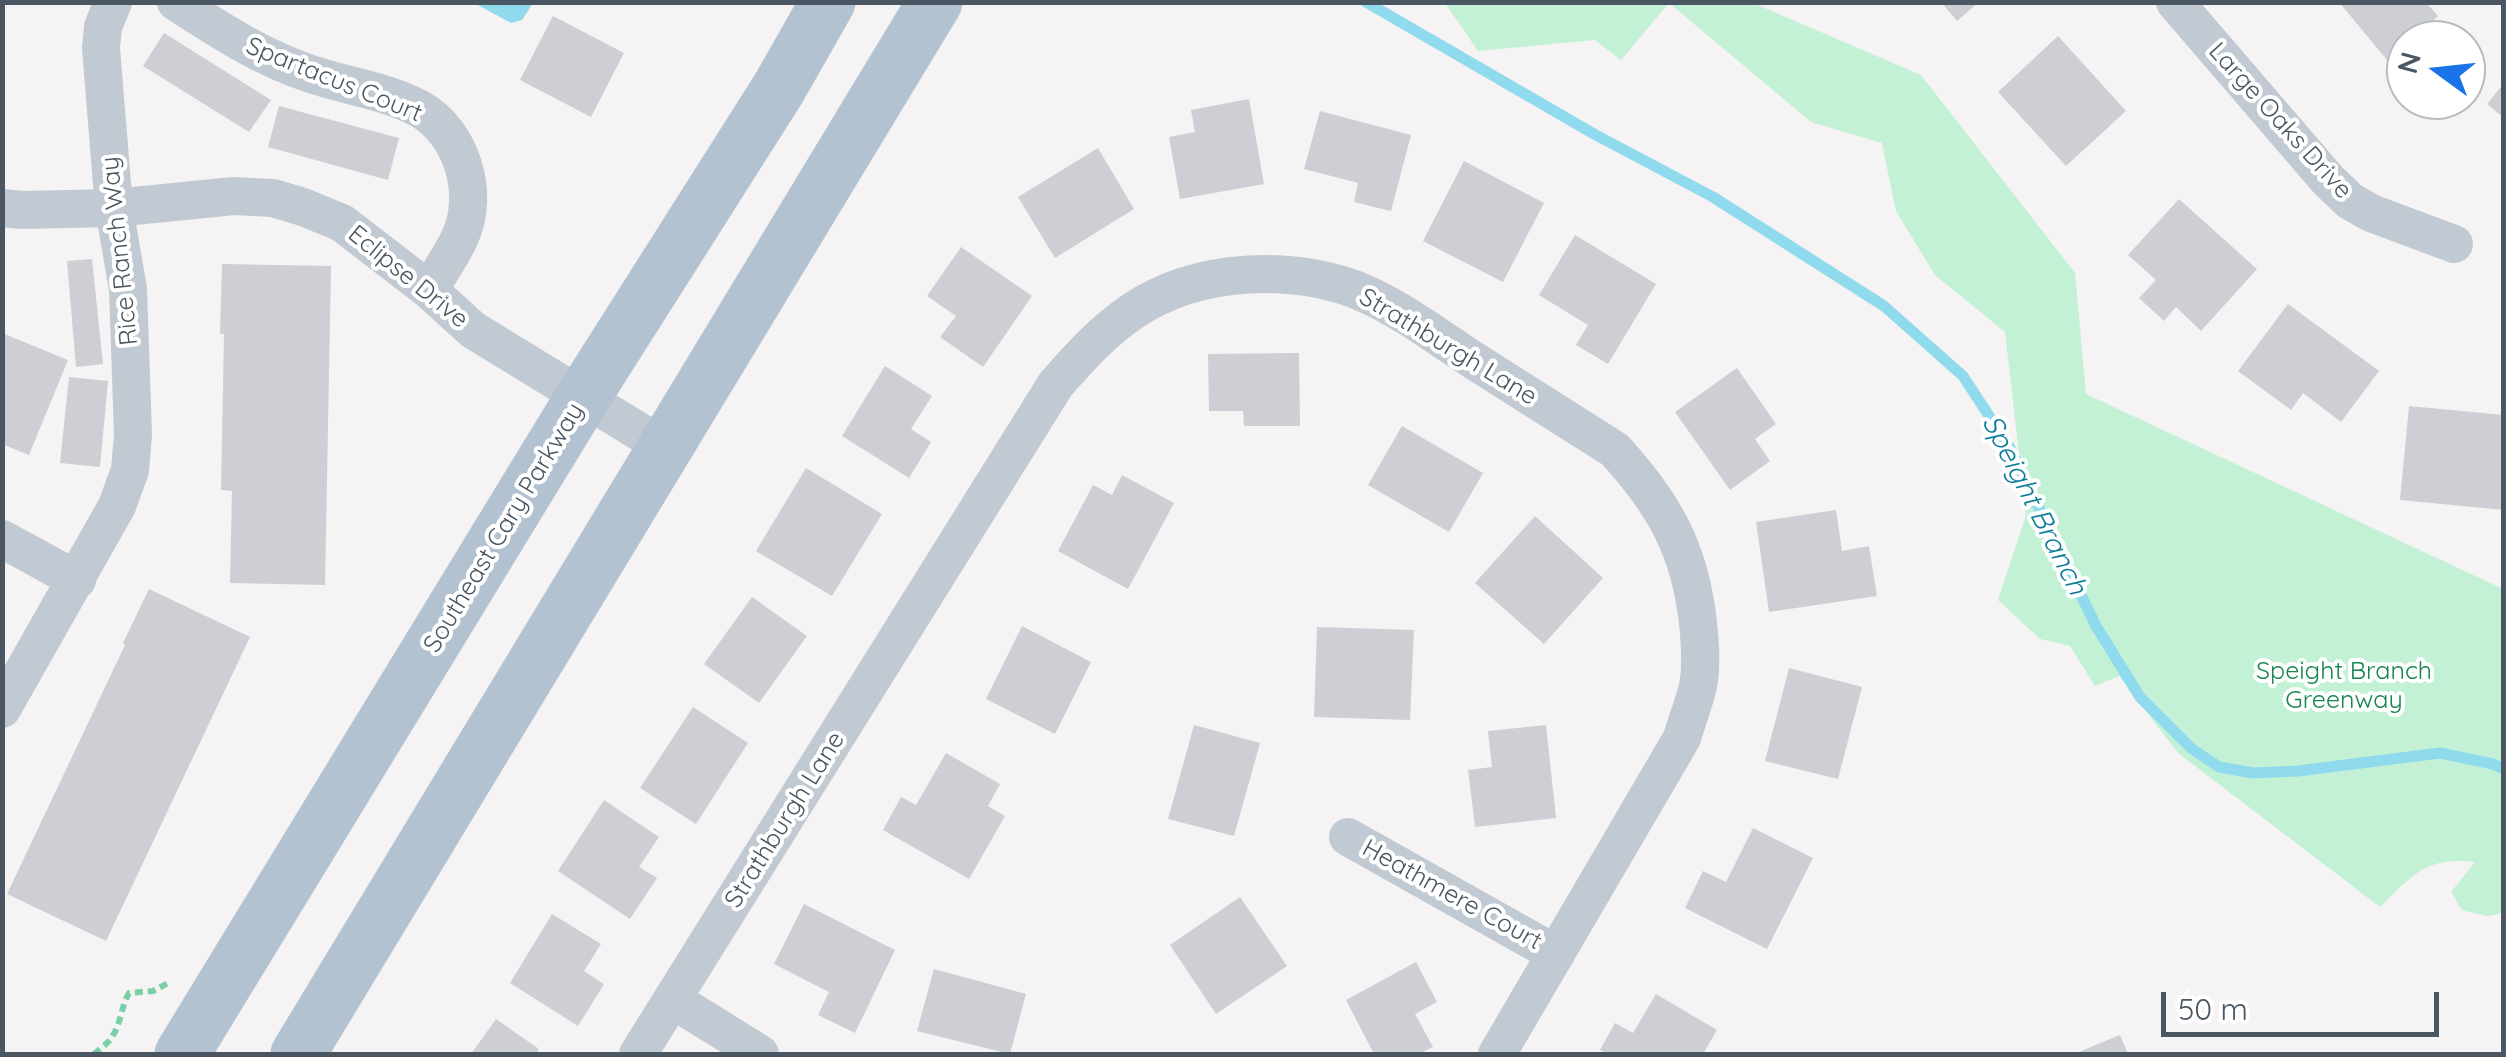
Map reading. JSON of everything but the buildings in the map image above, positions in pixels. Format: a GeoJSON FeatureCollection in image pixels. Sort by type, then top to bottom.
{"type":"FeatureCollection","features":[{"type":"Feature","properties":{"kind":"main road","name":"Southeast Cary Parkway"},"geometry":{"type":"LineString","coordinates":[[182,1054],[583,397],[780,88],[828,2]]}},
{"type":"Feature","properties":{"kind":"main road"},"geometry":{"type":"LineString","coordinates":[[298,1054],[935,2]]}},
{"type":"Feature","properties":{"kind":"street","name":"Rice Ranch Way"},"geometry":{"type":"LineString","coordinates":[[2,709],[117,506],[130,470],[133,435],[128,289],[114,208],[101,48],[103,28],[113,2]]}},
{"type":"Feature","properties":{"kind":"street","name":"Spartacus Court"},"geometry":{"type":"LineString","coordinates":[[176,2],[249,49],[309,74],[422,110],[438,124],[457,147],[467,181],[467,208],[462,235],[429,290]]}},
{"type":"Feature","properties":{"kind":"street","name":"Large Oaks Drive"},"geometry":{"type":"LineString","coordinates":[[2175,2],[2350,201],[2371,213],[2454,244]]}},
{"type":"Feature","properties":{"kind":"street","name":"Eclipse Drive"},"geometry":{"type":"LineString","coordinates":[[2,208],[114,208],[234,196],[273,198],[342,223],[429,290],[473,330],[666,448]]}},
{"type":"Feature","properties":{"kind":"street","name":"Strathburgh Lane"},"geometry":{"type":"LineString","coordinates":[[638,1054],[1056,384],[1097,339],[1136,308],[1185,286],[1228,276],[1275,273],[1322,279],[1369,295],[1615,450],[1668,517],[1695,593],[1699,683],[1682,738],[1497,1054]]}},
{"type":"Feature","properties":{"kind":"street"},"geometry":{"type":"LineString","coordinates":[[2,538],[76,580]]}},
{"type":"Feature","properties":{"kind":"street","name":"Heathmere Court"},"geometry":{"type":"LineString","coordinates":[[1348,837],[1556,954]]}},
{"type":"Feature","properties":{"kind":"street"},"geometry":{"type":"LineString","coordinates":[[673,1000],[760,1054]]}},
{"type":"Feature","properties":{"kind":"path"},"geometry":{"type":"LineString","coordinates":[[94,1054],[112,1039],[129,993],[153,992],[184,974]]}},
{"type":"Feature","properties":{"kind":"green space"},"geometry":{"type":"Polygon","coordinates":[[[1445,3],[1669,3],[1621,60],[1595,40],[1478,51],[1445,3]]]}},
{"type":"Feature","properties":{"kind":"green space","name":"Speight Branch Greenway"},"geometry":{"type":"Polygon","coordinates":[[[1669,3],[1753,3],[1921,75],[2075,273],[2086,394],[2503,589],[2503,913],[2487,916],[2462,910],[2451,892],[2475,862],[2458,861],[2422,870],[2380,907],[2178,753],[2119,676],[2095,686],[2070,646],[2040,639],[1998,600],[2026,515],[2005,332],[1935,275],[1896,211],[1882,143],[1811,122],[1669,3]]]}},
{"type":"Feature","properties":{"kind":"water"},"geometry":{"type":"Polygon","coordinates":[[[474,3],[533,3],[522,20],[511,23],[474,3]]]}},
{"type":"Feature","properties":{"kind":"waterway","name":"Speight Branch"},"geometry":{"type":"LineString","coordinates":[[1366,2],[1594,134],[1713,197],[1884,306],[1963,376],[2010,448],[2096,626],[2140,697],[2192,749],[2219,767],[2253,773],[2440,753],[2504,769]]}}]}
